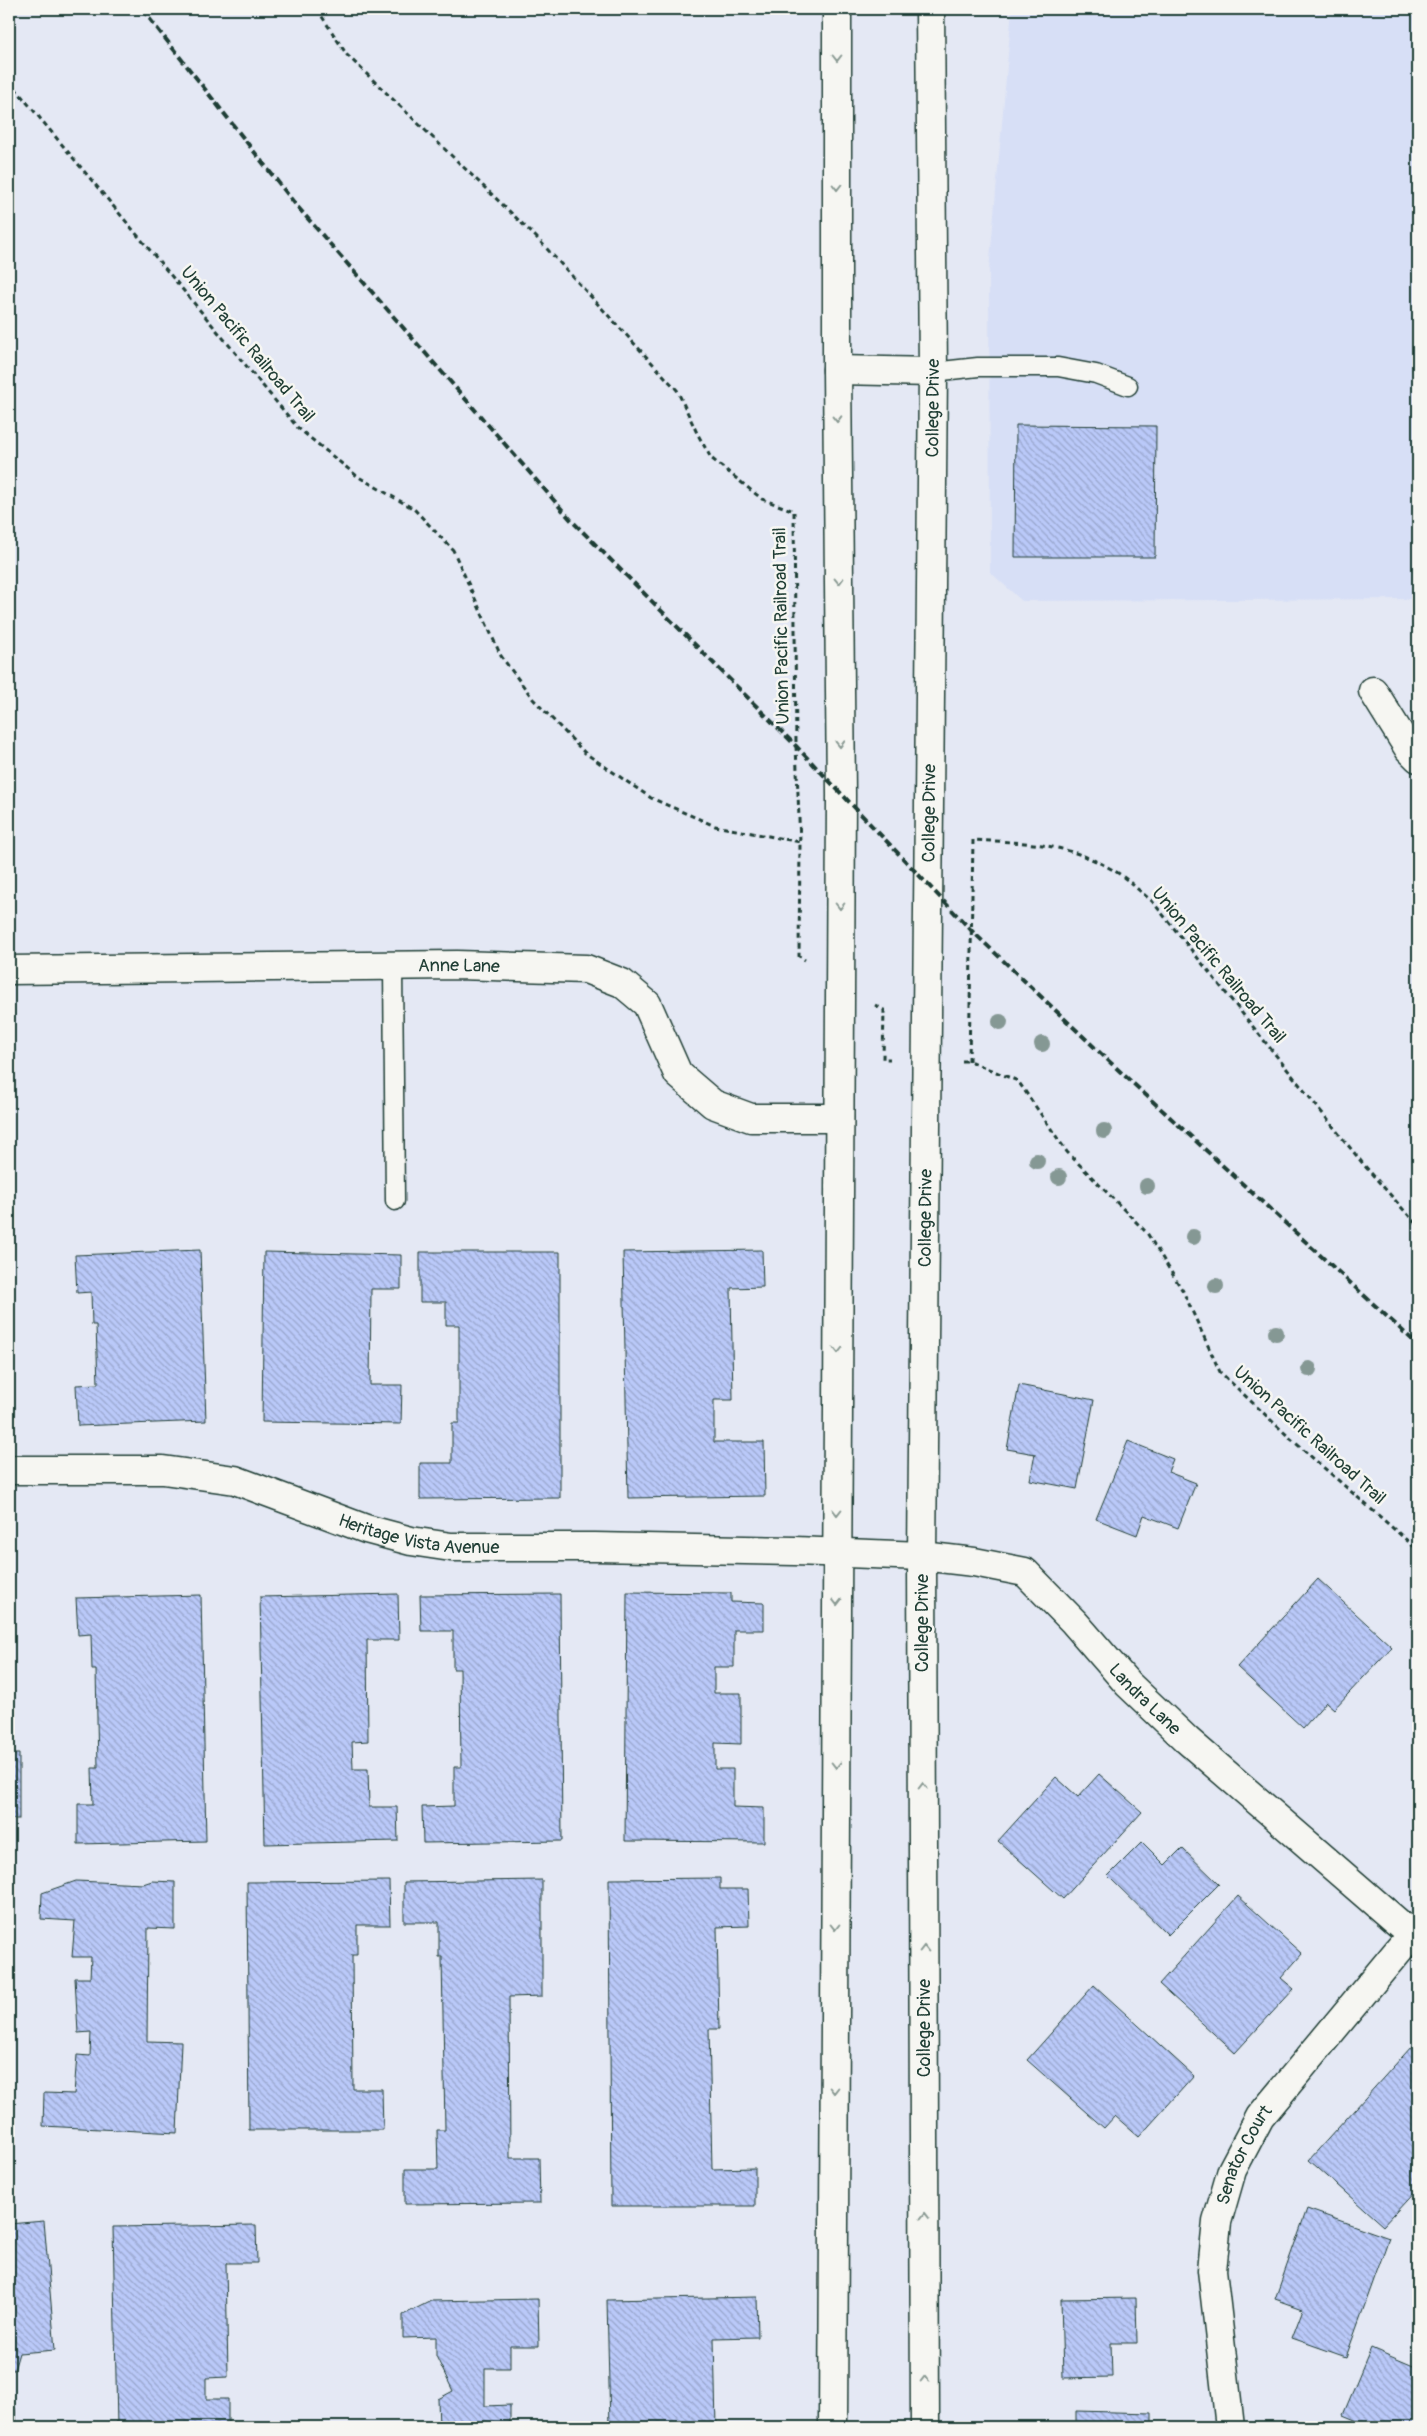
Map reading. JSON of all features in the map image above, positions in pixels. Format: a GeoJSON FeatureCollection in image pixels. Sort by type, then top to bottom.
{"type":"FeatureCollection","features":[{"type":"Feature","properties":{"kind":"main road"},"geometry":{"type":"LineString","coordinates":[[833,2427],[840,1118],[837,9]]}},
{"type":"Feature","properties":{"kind":"main road","name":"College Drive"},"geometry":{"type":"LineString","coordinates":[[925,2427],[922,1556],[933,372],[930,9]]}},
{"type":"Feature","properties":{"kind":"main road"},"geometry":{"type":"LineString","coordinates":[[837,370],[933,372]]}},
{"type":"Feature","properties":{"kind":"main road"},"geometry":{"type":"LineString","coordinates":[[1373,691],[1409,749],[1418,758]]}},
{"type":"Feature","properties":{"kind":"main road","name":"Anne Lane"},"geometry":{"type":"LineString","coordinates":[[9,970],[393,966],[586,969],[622,983],[647,1004],[678,1074],[713,1104],[751,1118],[840,1118]]}},
{"type":"Feature","properties":{"kind":"main road","name":"Heritage Vista Avenue"},"geometry":{"type":"LineString","coordinates":[[9,1470],[163,1470],[234,1480],[366,1529],[411,1541],[451,1546],[596,1546],[837,1554]]}},
{"type":"Feature","properties":{"kind":"main road","name":"Landra Lane"},"geometry":{"type":"LineString","coordinates":[[837,1554],[922,1556],[974,1562],[1025,1572],[1074,1622],[1128,1684],[1187,1740],[1415,1937]]}},
{"type":"Feature","properties":{"kind":"main road","name":"Senator Court"},"geometry":{"type":"LineString","coordinates":[[1230,2427],[1212,2270],[1217,2222],[1232,2170],[1260,2117],[1415,1937]]}},
{"type":"Feature","properties":{"kind":"lane"},"geometry":{"type":"LineString","coordinates":[[933,372],[978,367],[1058,367],[1096,374],[1128,386]]}},
{"type":"Feature","properties":{"kind":"lane"},"geometry":{"type":"LineString","coordinates":[[393,966],[395,1201]]}},
{"type":"Feature","properties":{"kind":"path","name":"Union Pacific Railroad Trail"},"geometry":{"type":"LineString","coordinates":[[317,9],[347,54],[536,237],[677,390],[697,434],[711,458],[762,500],[794,511],[796,746],[800,842],[799,956],[840,984],[884,1010],[883,1059],[969,1061],[1018,1081],[1067,1152],[1147,1233],[1183,1291],[1220,1372],[1291,1440],[1418,1550]]}},
{"type":"Feature","properties":{"kind":"path","name":"Union Pacific Railroad Trail"},"geometry":{"type":"LineString","coordinates":[[9,81],[298,428],[357,476],[414,509],[452,550],[501,656],[533,699],[585,752],[651,798],[715,826],[800,842]]}},
{"type":"Feature","properties":{"kind":"path","name":"Union Pacific Railroad Trail"},"geometry":{"type":"LineString","coordinates":[[969,1061],[973,840],[1036,843],[1072,850],[1114,871],[1152,901],[1364,1165],[1418,1226]]}},
{"type":"Feature","properties":{"kind":"shaded area"},"geometry":{"type":"Polygon","coordinates":[[[1012,9],[1418,9],[1418,599],[1022,601],[990,572],[989,271],[1012,9]]]}},
{"type":"Feature","properties":{"kind":"building"},"geometry":{"type":"Polygon","coordinates":[[[1016,425],[1156,426],[1155,557],[1015,557],[1016,425]]]}},
{"type":"Feature","properties":{"kind":"building"},"geometry":{"type":"Polygon","coordinates":[[[200,1250],[206,1421],[78,1426],[76,1385],[98,1384],[96,1325],[92,1325],[91,1292],[77,1293],[75,1255],[200,1250]]]}},
{"type":"Feature","properties":{"kind":"building"},"geometry":{"type":"Polygon","coordinates":[[[762,1250],[763,1287],[731,1288],[733,1400],[714,1400],[714,1442],[764,1442],[765,1496],[628,1498],[623,1252],[762,1250]]]}},
{"type":"Feature","properties":{"kind":"building"},"geometry":{"type":"Polygon","coordinates":[[[264,1252],[401,1255],[401,1289],[371,1289],[370,1385],[402,1385],[401,1424],[262,1422],[264,1252]]]}},
{"type":"Feature","properties":{"kind":"building"},"geometry":{"type":"Polygon","coordinates":[[[420,1252],[560,1252],[560,1498],[420,1499],[420,1463],[452,1463],[452,1423],[459,1423],[459,1325],[446,1325],[446,1302],[420,1302],[420,1252]]]}},
{"type":"Feature","properties":{"kind":"building"},"geometry":{"type":"Polygon","coordinates":[[[1019,1385],[1094,1400],[1077,1489],[1030,1480],[1035,1454],[1007,1449],[1019,1385]]]}},
{"type":"Feature","properties":{"kind":"building"},"geometry":{"type":"Polygon","coordinates":[[[1128,1441],[1173,1459],[1168,1472],[1196,1483],[1178,1528],[1144,1515],[1137,1535],[1096,1519],[1128,1441]]]}},
{"type":"Feature","properties":{"kind":"building"},"geometry":{"type":"Polygon","coordinates":[[[1318,1579],[1392,1647],[1334,1709],[1326,1702],[1303,1728],[1237,1667],[1318,1579]]]}},
{"type":"Feature","properties":{"kind":"building"},"geometry":{"type":"Polygon","coordinates":[[[627,1592],[731,1593],[731,1602],[764,1603],[764,1630],[734,1630],[734,1667],[714,1667],[714,1693],[741,1693],[741,1744],[715,1743],[715,1769],[733,1769],[733,1807],[764,1808],[764,1842],[625,1841],[627,1592]]]}},
{"type":"Feature","properties":{"kind":"building"},"geometry":{"type":"Polygon","coordinates":[[[398,1594],[399,1640],[367,1640],[368,1741],[352,1742],[353,1769],[368,1769],[369,1807],[397,1807],[398,1841],[265,1844],[260,1597],[398,1594]]]}},
{"type":"Feature","properties":{"kind":"building"},"geometry":{"type":"Polygon","coordinates":[[[560,1594],[562,1841],[423,1843],[422,1807],[454,1806],[454,1767],[461,1767],[460,1669],[453,1669],[453,1631],[421,1631],[420,1595],[560,1594]]]}},
{"type":"Feature","properties":{"kind":"building"},"geometry":{"type":"Polygon","coordinates":[[[201,1595],[206,1841],[78,1844],[78,1804],[93,1804],[92,1768],[98,1768],[96,1670],[92,1670],[91,1634],[78,1635],[76,1598],[201,1595]]]}},
{"type":"Feature","properties":{"kind":"building"},"geometry":{"type":"Polygon","coordinates":[[[9,1754],[19,1754],[19,1819],[9,1819],[9,1754]]]}},
{"type":"Feature","properties":{"kind":"building"},"geometry":{"type":"Polygon","coordinates":[[[1099,1774],[1142,1812],[1063,1899],[998,1841],[1056,1777],[1078,1797],[1099,1774]]]}},
{"type":"Feature","properties":{"kind":"building"},"geometry":{"type":"Polygon","coordinates":[[[1142,1842],[1165,1865],[1182,1848],[1219,1884],[1168,1935],[1108,1876],[1142,1842]]]}},
{"type":"Feature","properties":{"kind":"building"},"geometry":{"type":"Polygon","coordinates":[[[720,1878],[720,1889],[748,1889],[749,1926],[717,1927],[719,2029],[709,2029],[712,2169],[755,2168],[755,2206],[611,2206],[609,1879],[720,1878]]]}},
{"type":"Feature","properties":{"kind":"building"},"geometry":{"type":"Polygon","coordinates":[[[542,1880],[542,1996],[509,1997],[510,2158],[539,2158],[540,2203],[405,2204],[405,2169],[438,2169],[437,2130],[445,2130],[442,1957],[439,1957],[439,1922],[404,1922],[404,1882],[542,1880]]]}},
{"type":"Feature","properties":{"kind":"building"},"geometry":{"type":"Polygon","coordinates":[[[76,1881],[143,1884],[152,1881],[175,1882],[175,1929],[148,1928],[147,2041],[181,2042],[177,2133],[43,2126],[44,2093],[74,2094],[77,2055],[90,2056],[91,2032],[78,2033],[75,1978],[90,1978],[91,1957],[72,1957],[75,1921],[41,1919],[42,1893],[76,1881]]]}},
{"type":"Feature","properties":{"kind":"building"},"geometry":{"type":"Polygon","coordinates":[[[389,1881],[390,1925],[357,1925],[357,1955],[352,1955],[353,2089],[382,2089],[383,2130],[249,2130],[247,1882],[389,1881]]]}},
{"type":"Feature","properties":{"kind":"building"},"geometry":{"type":"Polygon","coordinates":[[[1238,1896],[1302,1954],[1281,1978],[1294,1989],[1235,2053],[1159,1984],[1238,1896]]]}},
{"type":"Feature","properties":{"kind":"building"},"geometry":{"type":"Polygon","coordinates":[[[1094,1985],[1194,2076],[1139,2137],[1115,2116],[1104,2128],[1027,2060],[1094,1985]]]}},
{"type":"Feature","properties":{"kind":"building"},"geometry":{"type":"Polygon","coordinates":[[[1412,2046],[1418,2051],[1418,2188],[1383,2226],[1309,2160],[1412,2046]]]}},
{"type":"Feature","properties":{"kind":"building"},"geometry":{"type":"Polygon","coordinates":[[[1307,2209],[1389,2238],[1346,2357],[1292,2338],[1303,2309],[1275,2299],[1307,2209]]]}},
{"type":"Feature","properties":{"kind":"building"},"geometry":{"type":"Polygon","coordinates":[[[44,2221],[55,2350],[19,2353],[14,2370],[9,2370],[9,2224],[44,2221]]]}},
{"type":"Feature","properties":{"kind":"building"},"geometry":{"type":"Polygon","coordinates":[[[256,2225],[257,2263],[226,2263],[228,2377],[206,2378],[206,2399],[228,2399],[228,2427],[117,2427],[113,2227],[256,2225]]]}},
{"type":"Feature","properties":{"kind":"building"},"geometry":{"type":"Polygon","coordinates":[[[757,2297],[758,2337],[714,2338],[716,2427],[610,2427],[607,2300],[757,2297]]]}},
{"type":"Feature","properties":{"kind":"building"},"geometry":{"type":"Polygon","coordinates":[[[1136,2298],[1137,2343],[1111,2343],[1112,2377],[1063,2378],[1061,2299],[1136,2298]]]}},
{"type":"Feature","properties":{"kind":"building"},"geometry":{"type":"Polygon","coordinates":[[[538,2299],[539,2346],[510,2346],[510,2368],[485,2368],[485,2406],[510,2405],[510,2427],[439,2427],[438,2399],[453,2391],[436,2356],[436,2337],[403,2338],[403,2315],[431,2301],[538,2299]]]}},
{"type":"Feature","properties":{"kind":"building"},"geometry":{"type":"Polygon","coordinates":[[[1371,2348],[1418,2368],[1418,2427],[1372,2427],[1343,2415],[1371,2348]]]}},
{"type":"Feature","properties":{"kind":"building"},"geometry":{"type":"Polygon","coordinates":[[[9,2407],[15,2408],[17,2427],[9,2427],[9,2407]]]}},
{"type":"Feature","properties":{"kind":"building"},"geometry":{"type":"Polygon","coordinates":[[[1076,2411],[1152,2413],[1152,2427],[1076,2427],[1076,2411]]]}},
{"type":"Feature","properties":{"kind":"railway"},"geometry":{"type":"LineString","coordinates":[[142,9],[296,205],[572,521],[796,746],[972,931],[1112,1064],[1418,1345]]}}]}
